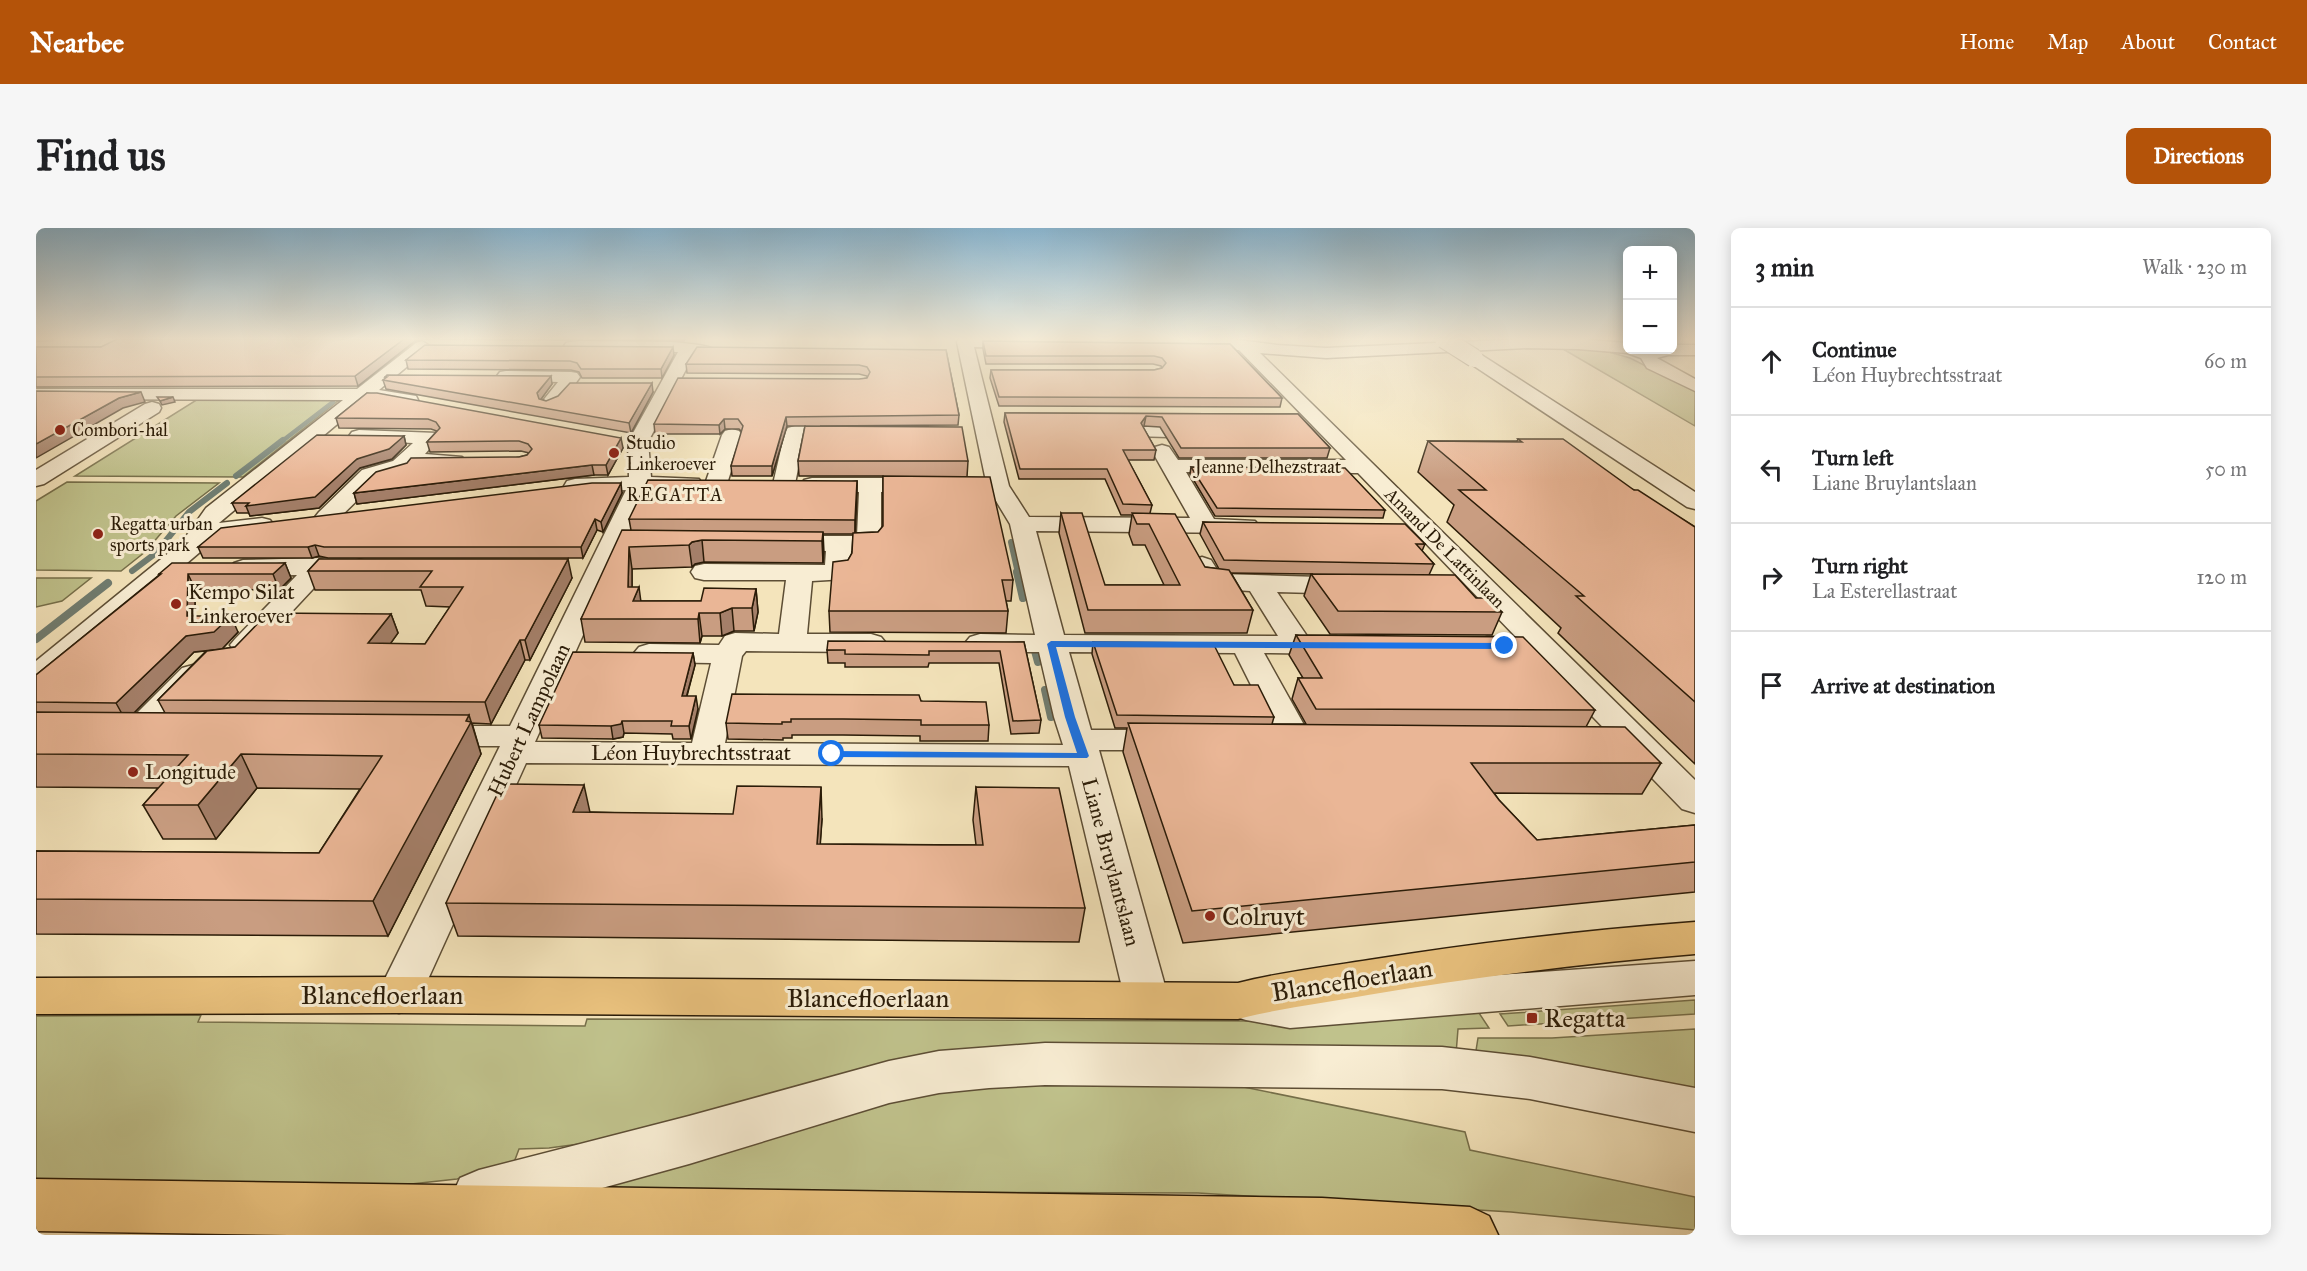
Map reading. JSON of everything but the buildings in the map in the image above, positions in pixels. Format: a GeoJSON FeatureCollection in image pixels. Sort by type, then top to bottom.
{"type":"FeatureCollection","features":[{"type":"Feature","properties":{"kind":"main road","name":"Blancefloerlaan"},"geometry":{"type":"LineString","coordinates":[[36,996],[399,995],[1238,1001],[1274,991],[1335,983],[1416,968],[1614,944],[1695,938]]}},
{"type":"Feature","properties":{"kind":"main road"},"geometry":{"type":"LineString","coordinates":[[36,1205],[380,1222],[1196,1222],[1322,1225],[1470,1235]]}},
{"type":"Feature","properties":{"kind":"street"},"geometry":{"type":"LineString","coordinates":[[36,675],[191,547],[214,513],[371,386]]}},
{"type":"Feature","properties":{"kind":"street"},"geometry":{"type":"LineString","coordinates":[[640,484],[641,475],[636,450],[627,440],[665,386]]}},
{"type":"Feature","properties":{"kind":"street","name":"Liane Bruylantslaan"},"geometry":{"type":"LineString","coordinates":[[975,386],[983,421],[987,485],[1022,524],[1070,717],[1081,748],[1147,1000]]}},
{"type":"Feature","properties":{"kind":"street","name":"Amand De Lattinlaan"},"geometry":{"type":"LineString","coordinates":[[1282,386],[1300,410],[1364,467],[1695,801]]}},
{"type":"Feature","properties":{"kind":"street"},"geometry":{"type":"LineString","coordinates":[[1517,386],[1695,502]]}},
{"type":"Feature","properties":{"kind":"street"},"geometry":{"type":"LineString","coordinates":[[36,394],[360,395],[387,396],[432,404]]}},
{"type":"Feature","properties":{"kind":"street"},"geometry":{"type":"LineString","coordinates":[[1276,400],[1300,410]]}},
{"type":"Feature","properties":{"kind":"street"},"geometry":{"type":"LineString","coordinates":[[36,479],[152,408]]}},
{"type":"Feature","properties":{"kind":"street"},"geometry":{"type":"LineString","coordinates":[[961,424],[983,421],[1005,414]]}},
{"type":"Feature","properties":{"kind":"street"},"geometry":{"type":"LineString","coordinates":[[1088,414],[1207,414],[1220,432],[1150,432],[1097,431],[1088,414]]}},
{"type":"Feature","properties":{"kind":"street"},"geometry":{"type":"LineString","coordinates":[[784,484],[799,428],[867,432]]}},
{"type":"Feature","properties":{"kind":"street"},"geometry":{"type":"LineString","coordinates":[[1150,432],[1206,525]]}},
{"type":"Feature","properties":{"kind":"street"},"geometry":{"type":"LineString","coordinates":[[716,484],[732,435]]}},
{"type":"Feature","properties":{"kind":"street"},"geometry":{"type":"LineString","coordinates":[[166,567],[309,568],[329,541],[370,475],[401,466],[433,436],[309,436]]}},
{"type":"Feature","properties":{"kind":"street"},"geometry":{"type":"LineString","coordinates":[[405,462],[474,460]]}},
{"type":"Feature","properties":{"kind":"street","name":"Jeanne Delhezstraat"},"geometry":{"type":"LineString","coordinates":[[1171,466],[1364,467]]}},
{"type":"Feature","properties":{"kind":"street"},"geometry":{"type":"LineString","coordinates":[[550,490],[594,484],[739,484]]}},
{"type":"Feature","properties":{"kind":"street","name":"Hubert Lampolaan"},"geometry":{"type":"LineString","coordinates":[[399,995],[640,484]]}},
{"type":"Feature","properties":{"kind":"street"},"geometry":{"type":"LineString","coordinates":[[761,484],[952,485]]}},
{"type":"Feature","properties":{"kind":"street"},"geometry":{"type":"LineString","coordinates":[[758,543],[869,544],[870,485]]}},
{"type":"Feature","properties":{"kind":"street"},"geometry":{"type":"LineString","coordinates":[[136,733],[207,660],[231,660],[262,627],[329,541],[363,513]]}},
{"type":"Feature","properties":{"kind":"street"},"geometry":{"type":"LineString","coordinates":[[304,520],[329,541],[380,566]]}},
{"type":"Feature","properties":{"kind":"street"},"geometry":{"type":"LineString","coordinates":[[201,532],[281,522]]}},
{"type":"Feature","properties":{"kind":"street"},"geometry":{"type":"LineString","coordinates":[[1022,524],[1274,526]]}},
{"type":"Feature","properties":{"kind":"street"},"geometry":{"type":"LineString","coordinates":[[1180,525],[1211,582],[1380,586]]}},
{"type":"Feature","properties":{"kind":"street"},"geometry":{"type":"LineString","coordinates":[[1389,526],[1423,527]]}},
{"type":"Feature","properties":{"kind":"street"},"geometry":{"type":"LineString","coordinates":[[704,572],[837,573],[839,544]]}},
{"type":"Feature","properties":{"kind":"street"},"geometry":{"type":"LineString","coordinates":[[792,642],[800,573]]}},
{"type":"Feature","properties":{"kind":"street"},"geometry":{"type":"LineString","coordinates":[[1246,583],[1298,645]]}},
{"type":"Feature","properties":{"kind":"street"},"geometry":{"type":"LineString","coordinates":[[1450,587],[1484,587]]}},
{"type":"Feature","properties":{"kind":"street"},"geometry":{"type":"LineString","coordinates":[[625,653],[731,648],[792,642],[896,643]]}},
{"type":"Feature","properties":{"kind":"street"},"geometry":{"type":"LineString","coordinates":[[956,643],[1362,645]]}},
{"type":"Feature","properties":{"kind":"street"},"geometry":{"type":"LineString","coordinates":[[1245,645],[1296,741]]}},
{"type":"Feature","properties":{"kind":"street"},"geometry":{"type":"LineString","coordinates":[[1457,646],[1542,646]]}},
{"type":"Feature","properties":{"kind":"street"},"geometry":{"type":"LineString","coordinates":[[706,753],[731,648]]}},
{"type":"Feature","properties":{"kind":"street"},"geometry":{"type":"LineString","coordinates":[[560,653],[592,653]]}},
{"type":"Feature","properties":{"kind":"street"},"geometry":{"type":"LineString","coordinates":[[102,733],[180,733]]}},
{"type":"Feature","properties":{"kind":"street","name":"Léon Huybrechtsstraat"},"geometry":{"type":"LineString","coordinates":[[399,735],[517,744],[706,753],[1081,748],[1204,741]]}},
{"type":"Feature","properties":{"kind":"street"},"geometry":{"type":"LineString","coordinates":[[1262,741],[1329,742]]}},
{"type":"Feature","properties":{"kind":"street"},"geometry":{"type":"LineString","coordinates":[[1593,744],[1640,745]]}},
{"type":"Feature","properties":{"kind":"street"},"geometry":{"type":"LineString","coordinates":[[1238,1001],[1290,1009],[1695,978]]}},
{"type":"Feature","properties":{"kind":"street"},"geometry":{"type":"LineString","coordinates":[[380,1222],[689,1140],[889,1082],[989,1067],[1045,1064],[1442,1068],[1530,1078],[1695,1110]]}},
{"type":"Feature","properties":{"kind":"green space"},"geometry":{"type":"Polygon","coordinates":[[[1626,386],[1685,386],[1695,391],[1695,426],[1626,386]]]}},
{"type":"Feature","properties":{"kind":"green space"},"geometry":{"type":"Polygon","coordinates":[[[198,399],[339,400],[243,477],[75,476],[198,399]]]}},
{"type":"Feature","properties":{"kind":"green space","name":"Regatta urban sports park"},"geometry":{"type":"Polygon","coordinates":[[[67,482],[219,483],[176,516],[145,552],[121,571],[36,570],[36,501],[67,482]]]}},
{"type":"Feature","properties":{"kind":"green space"},"geometry":{"type":"Polygon","coordinates":[[[36,578],[91,578],[62,601],[36,607],[36,578]]]}},
{"type":"Feature","properties":{"kind":"green space"},"geometry":{"type":"Polygon","coordinates":[[[1695,1000],[1695,1014],[1508,1026],[1500,1014],[1695,1000]]]}},
{"type":"Feature","properties":{"kind":"green space"},"geometry":{"type":"Polygon","coordinates":[[[1475,1007],[1489,1028],[1458,1029],[1456,1054],[1051,1053],[602,1141],[549,1148],[519,1149],[513,1165],[457,1179],[402,1185],[36,1185],[36,1016],[201,1015],[198,1022],[585,1026],[587,1019],[1300,1021],[1475,1007]]]}},
{"type":"Feature","properties":{"kind":"green space"},"geometry":{"type":"Polygon","coordinates":[[[1695,1029],[1695,1095],[1475,1057],[1478,1038],[1552,1038],[1695,1029]]]}},
{"type":"Feature","properties":{"kind":"green space"},"geometry":{"type":"Polygon","coordinates":[[[941,1082],[1219,1082],[1465,1132],[1470,1150],[1695,1197],[1695,1230],[1511,1212],[1198,1193],[595,1191],[596,1178],[941,1082]]]}},
{"type":"Feature","properties":{"kind":"waterway"},"geometry":{"type":"LineString","coordinates":[[281,442],[333,402]]}},
{"type":"Feature","properties":{"kind":"waterway"},"geometry":{"type":"LineString","coordinates":[[236,476],[283,440]]}},
{"type":"Feature","properties":{"kind":"waterway"},"geometry":{"type":"LineString","coordinates":[[132,571],[156,553],[189,512],[227,483]]}},
{"type":"Feature","properties":{"kind":"waterway"},"geometry":{"type":"LineString","coordinates":[[1011,542],[1018,573]]}},
{"type":"Feature","properties":{"kind":"waterway"},"geometry":{"type":"LineString","coordinates":[[1017,572],[1023,598]]}},
{"type":"Feature","properties":{"kind":"waterway"},"geometry":{"type":"LineString","coordinates":[[36,639],[108,583]]}},
{"type":"Feature","properties":{"kind":"waterway"},"geometry":{"type":"LineString","coordinates":[[1035,651],[1038,662]]}},
{"type":"Feature","properties":{"kind":"waterway"},"geometry":{"type":"LineString","coordinates":[[1045,690],[1051,717]]}},
{"type":"Feature","properties":{"kind":"place","name":"Combori-hal"},"geometry":{"type":"Point","coordinates":[60,430]}},
{"type":"Feature","properties":{"kind":"place","name":"Studio Linkeroever"},"geometry":{"type":"Point","coordinates":[614,453]}},
{"type":"Feature","properties":{"kind":"place","name":"Regatta urban sports park"},"geometry":{"type":"Point","coordinates":[98,534]}},
{"type":"Feature","properties":{"kind":"place","name":"Kempo Silat Linkeroever"},"geometry":{"type":"Point","coordinates":[176,604]}},
{"type":"Feature","properties":{"kind":"place","name":"Longitude"},"geometry":{"type":"Point","coordinates":[133,772]}},
{"type":"Feature","properties":{"kind":"place","name":"Colruyt"},"geometry":{"type":"Point","coordinates":[1210,916]}},
{"type":"Feature","properties":{"kind":"place","name":"Regatta"},"geometry":{"type":"Point","coordinates":[1532,1018]}},
{"type":"Feature","properties":{"kind":"district","name":"REGATTA"},"geometry":{"type":"Point","coordinates":[675,495]}},
{"type":"Feature","properties":{"kind":"route"},"geometry":{"type":"LineString","coordinates":[[832,754],[1084,756],[1070,717],[1051,644],[1505,646]]}}]}
